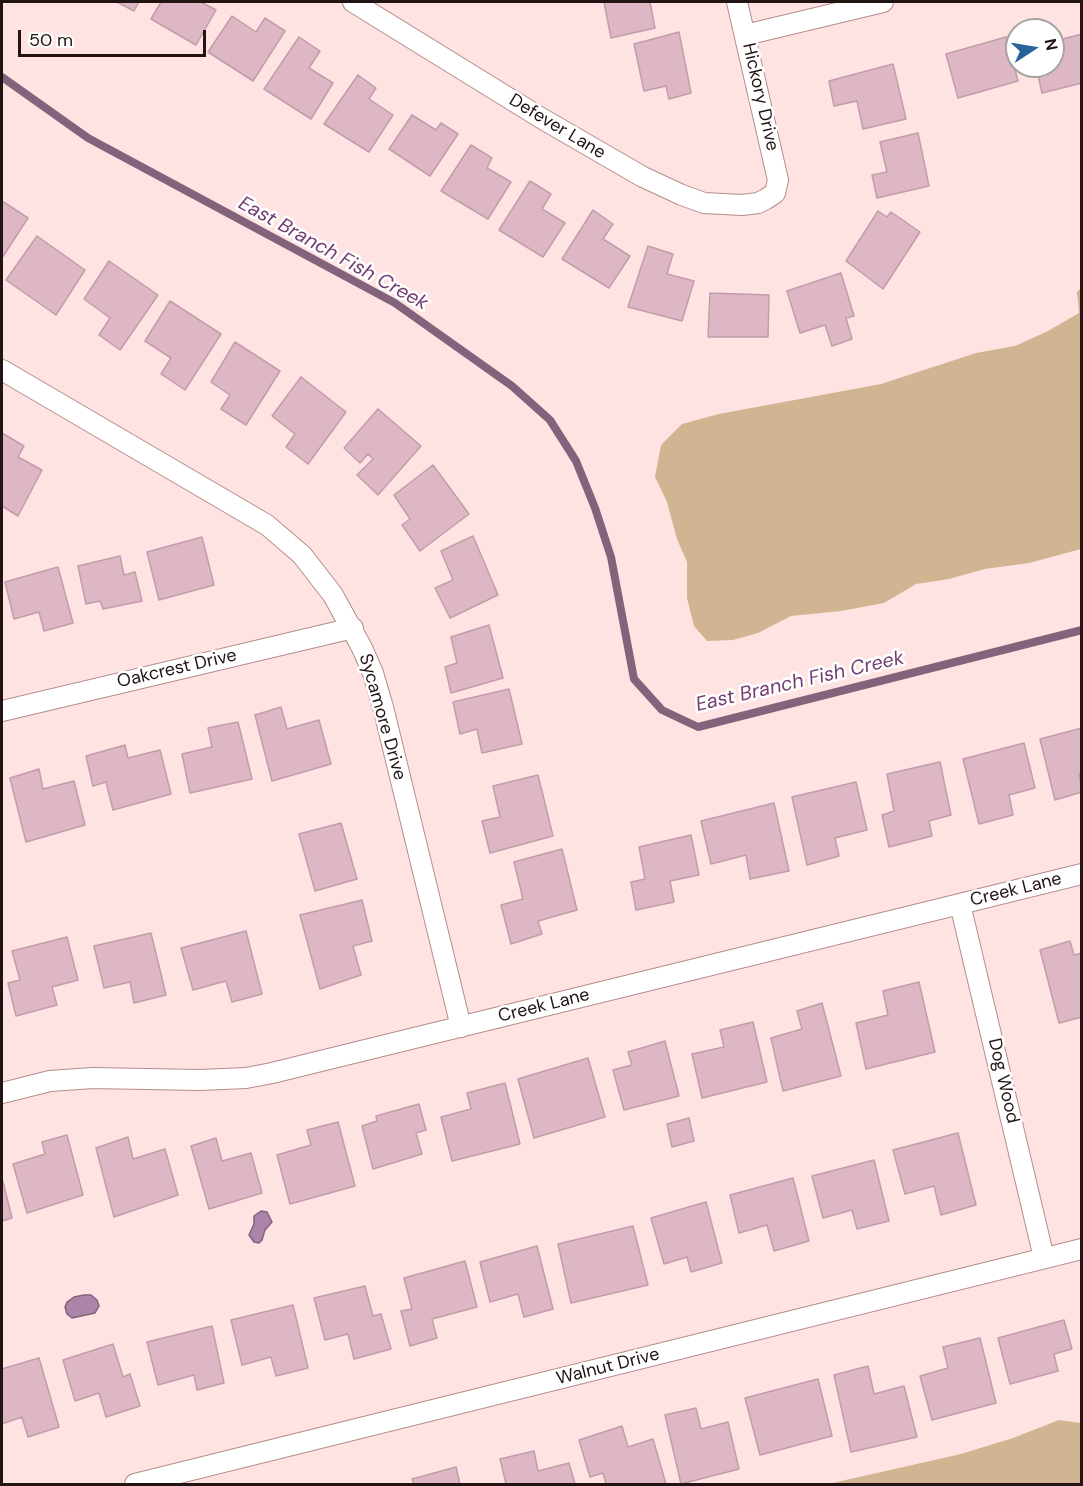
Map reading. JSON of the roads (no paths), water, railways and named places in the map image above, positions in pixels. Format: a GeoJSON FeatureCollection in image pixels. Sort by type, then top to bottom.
{"type":"FeatureCollection","features":[{"type":"Feature","properties":{"kind":"street","name":"Defever Lane"},"geometry":{"type":"LineString","coordinates":[[353,2],[551,124],[611,159],[682,195],[704,203],[742,205],[758,203],[775,193]]}},
{"type":"Feature","properties":{"kind":"street","name":"Hickory Drive"},"geometry":{"type":"LineString","coordinates":[[737,2],[776,166],[778,180],[775,193]]}},
{"type":"Feature","properties":{"kind":"street"},"geometry":{"type":"LineString","coordinates":[[745,35],[883,2]]}},
{"type":"Feature","properties":{"kind":"street","name":"Sycamore Drive"},"geometry":{"type":"LineString","coordinates":[[2,370],[267,525],[288,541],[318,573],[344,610],[373,673],[383,707],[461,1027]]}},
{"type":"Feature","properties":{"kind":"street","name":"Oakcrest Drive"},"geometry":{"type":"LineString","coordinates":[[2,711],[353,628]]}},
{"type":"Feature","properties":{"kind":"street","name":"Creek Lane"},"geometry":{"type":"LineString","coordinates":[[2,1093],[50,1081],[83,1078],[200,1080],[246,1078],[272,1073],[1082,874]]}},
{"type":"Feature","properties":{"kind":"street","name":"Dog Wood"},"geometry":{"type":"LineString","coordinates":[[960,904],[1044,1258]]}},
{"type":"Feature","properties":{"kind":"street","name":"Walnut Drive"},"geometry":{"type":"LineString","coordinates":[[135,1485],[1082,1249]]}},
{"type":"Feature","properties":{"kind":"waterway","name":"East Branch Fish Creek"},"geometry":{"type":"LineString","coordinates":[[2,77],[88,138],[395,303],[512,386],[550,420],[576,461],[611,557],[634,679],[662,710],[698,727],[1082,630]]}}]}
